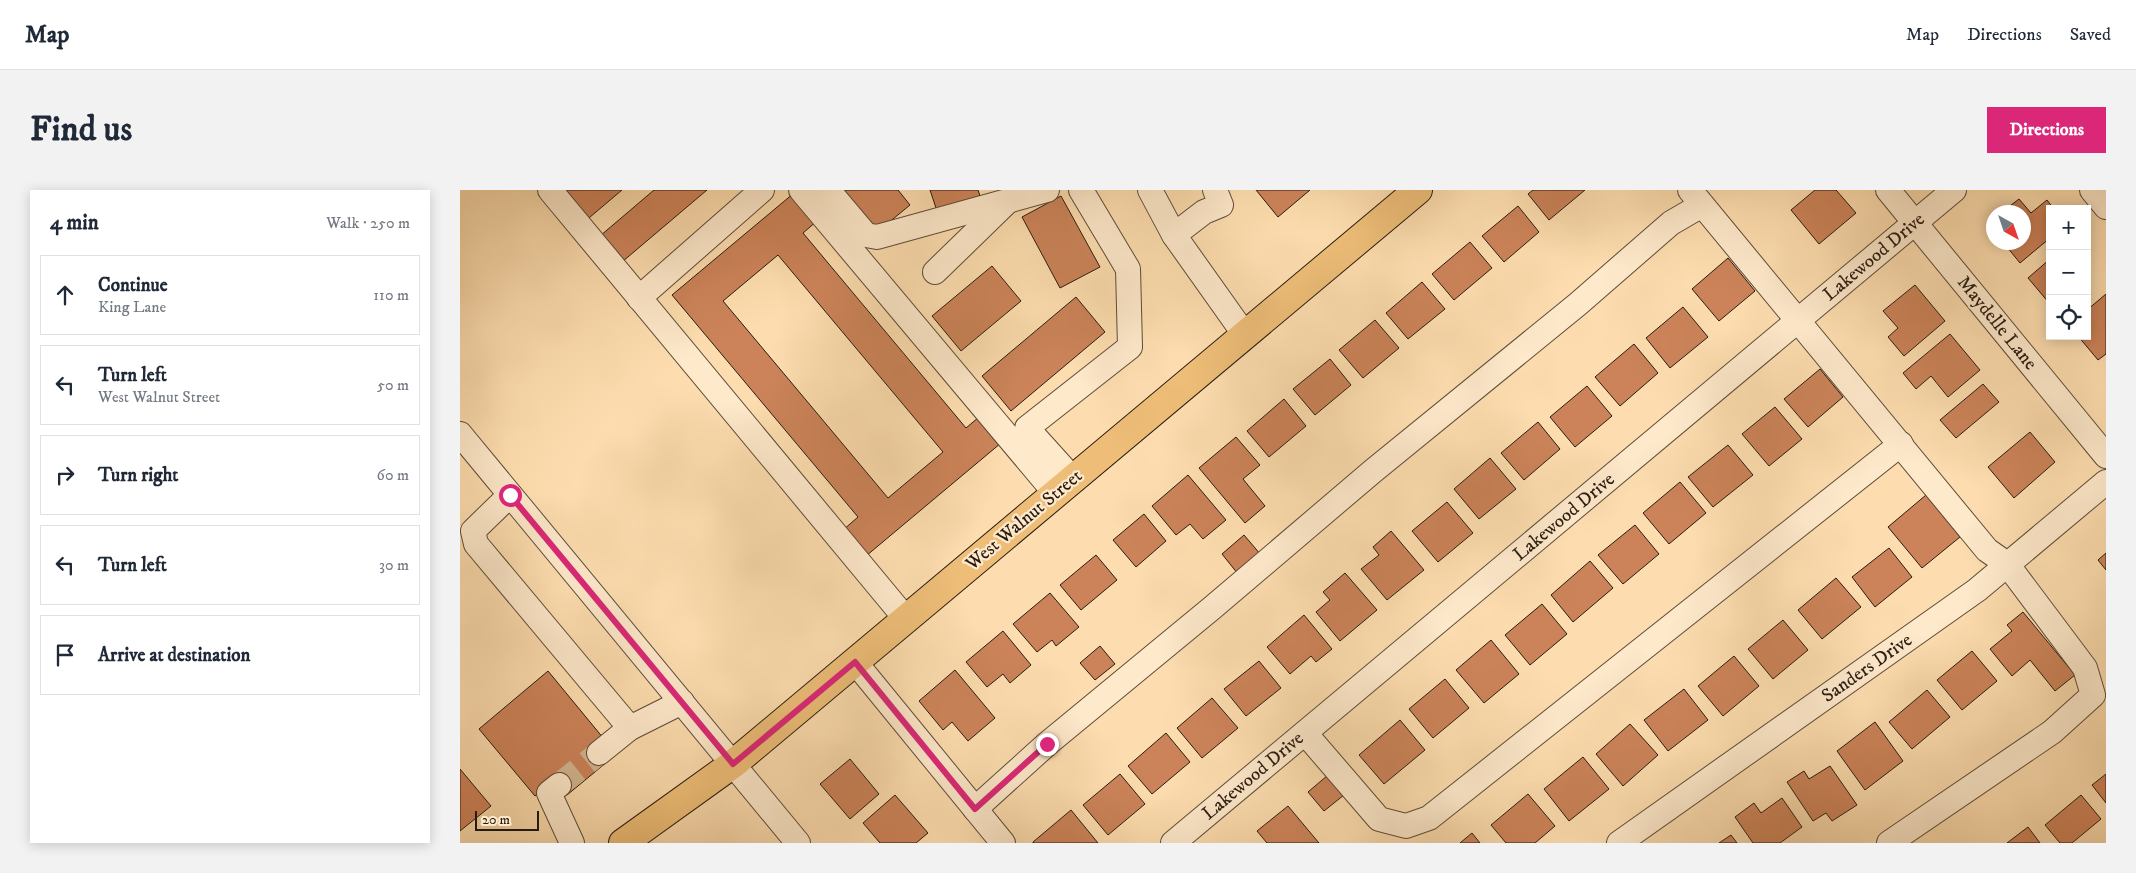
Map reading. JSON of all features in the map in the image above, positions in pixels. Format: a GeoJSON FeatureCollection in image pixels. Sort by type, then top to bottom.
{"type":"FeatureCollection","features":[{"type":"Feature","properties":{"kind":"main road","name":"West Walnut Street"},"geometry":{"type":"LineString","coordinates":[[623,843],[733,764],[1418,190]]}},
{"type":"Feature","properties":{"kind":"street"},"geometry":{"type":"LineString","coordinates":[[550,190],[906,619]]}},
{"type":"Feature","properties":{"kind":"street"},"geometry":{"type":"LineString","coordinates":[[639,298],[762,190]]}},
{"type":"Feature","properties":{"kind":"street"},"geometry":{"type":"LineString","coordinates":[[801,190],[1065,486]]}},
{"type":"Feature","properties":{"kind":"street"},"geometry":{"type":"LineString","coordinates":[[828,190],[866,235],[877,237],[1006,196],[1047,190]]}},
{"type":"Feature","properties":{"kind":"street"},"geometry":{"type":"LineString","coordinates":[[1065,486],[1027,428],[1130,347],[1128,269],[1081,190]]}},
{"type":"Feature","properties":{"kind":"street"},"geometry":{"type":"LineString","coordinates":[[1150,190],[1174,235],[1245,335]]}},
{"type":"Feature","properties":{"kind":"street"},"geometry":{"type":"LineString","coordinates":[[1174,235],[1204,212],[1222,205],[1215,190]]}},
{"type":"Feature","properties":{"kind":"street","name":"Maydelle Lane"},"geometry":{"type":"LineString","coordinates":[[1888,190],[2106,456]]}},
{"type":"Feature","properties":{"kind":"street","name":"Lakewood Drive"},"geometry":{"type":"LineString","coordinates":[[1186,839],[1305,733],[1954,190]]}},
{"type":"Feature","properties":{"kind":"street"},"geometry":{"type":"LineString","coordinates":[[2092,190],[2106,207]]}},
{"type":"Feature","properties":{"kind":"street"},"geometry":{"type":"LineString","coordinates":[[935,272],[1006,196]]}},
{"type":"Feature","properties":{"kind":"street"},"geometry":{"type":"LineString","coordinates":[[975,809],[1047,744],[1212,608],[1366,476],[1578,304],[1671,223],[1696,197],[1987,550],[2007,564],[2085,668],[2094,695],[2052,732],[1888,843]]}},
{"type":"Feature","properties":{"kind":"street"},"geometry":{"type":"LineString","coordinates":[[460,434],[798,843]]}},
{"type":"Feature","properties":{"kind":"street"},"geometry":{"type":"LineString","coordinates":[[1305,733],[1379,818],[1406,826],[1429,818],[1901,444]]}},
{"type":"Feature","properties":{"kind":"street","name":"Sanders Drive"},"geometry":{"type":"LineString","coordinates":[[1619,843],[1977,590],[2106,482]]}},
{"type":"Feature","properties":{"kind":"street"},"geometry":{"type":"LineString","coordinates":[[510,495],[473,531],[476,544],[630,728]]}},
{"type":"Feature","properties":{"kind":"street"},"geometry":{"type":"LineString","coordinates":[[855,662],[1003,843]]}},
{"type":"Feature","properties":{"kind":"street"},"geometry":{"type":"LineString","coordinates":[[598,753],[630,728],[682,702]]}},
{"type":"Feature","properties":{"kind":"street"},"geometry":{"type":"LineString","coordinates":[[558,785],[549,793],[572,843]]}},
{"type":"Feature","properties":{"kind":"building"},"geometry":{"type":"Polygon","coordinates":[[[566,190],[622,190],[583,223],[560,196],[566,190]]]}},
{"type":"Feature","properties":{"kind":"building"},"geometry":{"type":"Polygon","coordinates":[[[654,190],[707,190],[622,262],[600,236],[654,190]]]}},
{"type":"Feature","properties":{"kind":"building"},"geometry":{"type":"Polygon","coordinates":[[[841,190],[898,190],[910,205],[876,233],[841,190]]]}},
{"type":"Feature","properties":{"kind":"building"},"geometry":{"type":"Polygon","coordinates":[[[930,190],[978,190],[982,202],[939,217],[930,190]]]}},
{"type":"Feature","properties":{"kind":"building"},"geometry":{"type":"Polygon","coordinates":[[[1256,190],[1310,190],[1278,217],[1256,190]]]}},
{"type":"Feature","properties":{"kind":"building"},"geometry":{"type":"Polygon","coordinates":[[[1533,190],[1585,190],[1549,220],[1528,194],[1533,190]]]}},
{"type":"Feature","properties":{"kind":"building"},"geometry":{"type":"Polygon","coordinates":[[[1815,190],[1836,190],[1856,213],[1819,244],[1791,210],[1815,190]]]}},
{"type":"Feature","properties":{"kind":"building"},"geometry":{"type":"Polygon","coordinates":[[[794,193],[817,221],[803,233],[966,428],[979,417],[1001,443],[866,556],[843,530],[858,517],[672,295],[794,193]],[[778,255],[723,301],[888,498],[943,452],[778,255]]]}},
{"type":"Feature","properties":{"kind":"building"},"geometry":{"type":"Polygon","coordinates":[[[1061,196],[1100,267],[1060,288],[1022,217],[1061,196]]]}},
{"type":"Feature","properties":{"kind":"building"},"geometry":{"type":"Polygon","coordinates":[[[2019,199],[2024,205],[2011,205],[2019,199]]]}},
{"type":"Feature","properties":{"kind":"building"},"geometry":{"type":"Polygon","coordinates":[[[2047,200],[2051,205],[2046,205],[2046,241],[2020,263],[2009,250],[2031,250],[2031,213],[2047,200]]]}},
{"type":"Feature","properties":{"kind":"building"},"geometry":{"type":"Polygon","coordinates":[[[1518,206],[1539,232],[1504,262],[1482,236],[1518,206]]]}},
{"type":"Feature","properties":{"kind":"building"},"geometry":{"type":"Polygon","coordinates":[[[1470,242],[1492,268],[1454,300],[1432,274],[1470,242]]]}},
{"type":"Feature","properties":{"kind":"building"},"geometry":{"type":"Polygon","coordinates":[[[1728,258],[1755,291],[1719,321],[1692,289],[1728,258]]]}},
{"type":"Feature","properties":{"kind":"building"},"geometry":{"type":"Polygon","coordinates":[[[2046,262],[2046,299],[2028,278],[2046,262]]]}},
{"type":"Feature","properties":{"kind":"building"},"geometry":{"type":"Polygon","coordinates":[[[992,266],[1021,301],[961,351],[932,316],[992,266]]]}},
{"type":"Feature","properties":{"kind":"building"},"geometry":{"type":"Polygon","coordinates":[[[1422,282],[1445,309],[1408,339],[1386,313],[1422,282]]]}},
{"type":"Feature","properties":{"kind":"building"},"geometry":{"type":"Polygon","coordinates":[[[1915,285],[1945,321],[1904,356],[1888,337],[1898,328],[1883,311],[1915,285]]]}},
{"type":"Feature","properties":{"kind":"building"},"geometry":{"type":"Polygon","coordinates":[[[2106,294],[2106,354],[2098,360],[2081,340],[2091,340],[2091,307],[2106,294]]]}},
{"type":"Feature","properties":{"kind":"building"},"geometry":{"type":"Polygon","coordinates":[[[1076,297],[1105,332],[1011,411],[982,376],[1076,297]]]}},
{"type":"Feature","properties":{"kind":"building"},"geometry":{"type":"Polygon","coordinates":[[[1683,307],[1708,337],[1670,368],[1646,338],[1683,307]]]}},
{"type":"Feature","properties":{"kind":"building"},"geometry":{"type":"Polygon","coordinates":[[[1375,320],[1399,348],[1363,378],[1339,350],[1375,320]]]}},
{"type":"Feature","properties":{"kind":"building"},"geometry":{"type":"Polygon","coordinates":[[[1950,334],[1980,370],[1948,397],[1931,376],[1916,389],[1903,373],[1950,334]]]}},
{"type":"Feature","properties":{"kind":"building"},"geometry":{"type":"Polygon","coordinates":[[[1634,344],[1658,373],[1620,406],[1595,377],[1634,344]]]}},
{"type":"Feature","properties":{"kind":"building"},"geometry":{"type":"Polygon","coordinates":[[[1330,359],[1351,385],[1315,415],[1293,389],[1330,359]]]}},
{"type":"Feature","properties":{"kind":"building"},"geometry":{"type":"Polygon","coordinates":[[[1820,369],[1843,397],[1808,427],[1784,399],[1820,369]]]}},
{"type":"Feature","properties":{"kind":"building"},"geometry":{"type":"Polygon","coordinates":[[[1983,384],[1999,402],[1956,438],[1940,420],[1983,384]]]}},
{"type":"Feature","properties":{"kind":"building"},"geometry":{"type":"Polygon","coordinates":[[[1587,386],[1612,416],[1575,447],[1550,417],[1587,386]]]}},
{"type":"Feature","properties":{"kind":"building"},"geometry":{"type":"Polygon","coordinates":[[[1284,399],[1306,426],[1269,457],[1247,431],[1284,399]]]}},
{"type":"Feature","properties":{"kind":"building"},"geometry":{"type":"Polygon","coordinates":[[[1775,407],[1802,439],[1769,466],[1742,434],[1775,407]]]}},
{"type":"Feature","properties":{"kind":"building"},"geometry":{"type":"Polygon","coordinates":[[[1538,422],[1560,449],[1524,480],[1501,453],[1538,422]]]}},
{"type":"Feature","properties":{"kind":"building"},"geometry":{"type":"Polygon","coordinates":[[[2030,432],[2055,462],[2014,498],[1988,467],[2030,432]]]}},
{"type":"Feature","properties":{"kind":"building"},"geometry":{"type":"Polygon","coordinates":[[[1236,437],[1260,465],[1243,479],[1265,506],[1245,523],[1199,468],[1236,437]]]}},
{"type":"Feature","properties":{"kind":"building"},"geometry":{"type":"Polygon","coordinates":[[[1728,445],[1753,475],[1713,507],[1688,477],[1728,445]]]}},
{"type":"Feature","properties":{"kind":"building"},"geometry":{"type":"Polygon","coordinates":[[[1490,458],[1516,489],[1479,519],[1454,489],[1490,458]]]}},
{"type":"Feature","properties":{"kind":"building"},"geometry":{"type":"Polygon","coordinates":[[[1188,475],[1226,520],[1203,539],[1190,524],[1176,535],[1152,506],[1188,475]]]}},
{"type":"Feature","properties":{"kind":"building"},"geometry":{"type":"Polygon","coordinates":[[[1680,482],[1706,513],[1669,544],[1643,513],[1680,482]]]}},
{"type":"Feature","properties":{"kind":"building"},"geometry":{"type":"Polygon","coordinates":[[[1926,495],[1960,537],[1922,568],[1888,527],[1926,495]]]}},
{"type":"Feature","properties":{"kind":"building"},"geometry":{"type":"Polygon","coordinates":[[[1447,502],[1473,533],[1438,562],[1412,531],[1447,502]]]}},
{"type":"Feature","properties":{"kind":"building"},"geometry":{"type":"Polygon","coordinates":[[[1144,514],[1166,541],[1136,567],[1113,540],[1144,514]]]}},
{"type":"Feature","properties":{"kind":"building"},"geometry":{"type":"Polygon","coordinates":[[[1635,525],[1659,554],[1623,584],[1598,555],[1635,525]]]}},
{"type":"Feature","properties":{"kind":"building"},"geometry":{"type":"Polygon","coordinates":[[[1391,531],[1424,570],[1387,600],[1361,569],[1379,555],[1373,547],[1391,531]]]}},
{"type":"Feature","properties":{"kind":"building"},"geometry":{"type":"Polygon","coordinates":[[[1244,535],[1261,555],[1238,574],[1222,554],[1244,535]]]}},
{"type":"Feature","properties":{"kind":"building"},"geometry":{"type":"Polygon","coordinates":[[[1889,548],[1912,577],[1875,607],[1852,577],[1889,548]]]}},
{"type":"Feature","properties":{"kind":"building"},"geometry":{"type":"Polygon","coordinates":[[[2106,553],[2106,570],[2098,560],[2106,553]]]}},
{"type":"Feature","properties":{"kind":"building"},"geometry":{"type":"Polygon","coordinates":[[[1096,555],[1117,580],[1081,610],[1060,585],[1096,555]]]}},
{"type":"Feature","properties":{"kind":"building"},"geometry":{"type":"Polygon","coordinates":[[[1590,561],[1613,588],[1573,622],[1551,595],[1590,561]]]}},
{"type":"Feature","properties":{"kind":"building"},"geometry":{"type":"Polygon","coordinates":[[[1345,573],[1377,610],[1340,641],[1316,612],[1330,600],[1323,592],[1345,573]]]}},
{"type":"Feature","properties":{"kind":"building"},"geometry":{"type":"Polygon","coordinates":[[[1836,578],[1861,607],[1822,639],[1798,610],[1836,578]]]}},
{"type":"Feature","properties":{"kind":"building"},"geometry":{"type":"Polygon","coordinates":[[[1050,593],[1079,627],[1056,646],[1052,640],[1037,652],[1013,624],[1050,593]]]}},
{"type":"Feature","properties":{"kind":"building"},"geometry":{"type":"Polygon","coordinates":[[[1542,604],[1567,634],[1530,665],[1505,635],[1542,604]]]}},
{"type":"Feature","properties":{"kind":"building"},"geometry":{"type":"Polygon","coordinates":[[[2023,612],[2075,675],[2055,691],[2030,660],[2012,676],[1990,649],[2012,631],[2007,625],[2023,612]]]}},
{"type":"Feature","properties":{"kind":"building"},"geometry":{"type":"Polygon","coordinates":[[[1304,615],[1332,649],[1316,662],[1311,656],[1290,674],[1267,647],[1304,615]]]}},
{"type":"Feature","properties":{"kind":"building"},"geometry":{"type":"Polygon","coordinates":[[[1783,620],[1808,650],[1773,679],[1748,649],[1783,620]]]}},
{"type":"Feature","properties":{"kind":"building"},"geometry":{"type":"Polygon","coordinates":[[[1003,631],[1031,665],[1010,683],[1003,674],[987,687],[966,662],[1003,631]]]}},
{"type":"Feature","properties":{"kind":"building"},"geometry":{"type":"Polygon","coordinates":[[[1491,640],[1519,674],[1484,703],[1456,670],[1491,640]]]}},
{"type":"Feature","properties":{"kind":"building"},"geometry":{"type":"Polygon","coordinates":[[[1100,646],[1115,664],[1095,680],[1080,663],[1100,646]]]}},
{"type":"Feature","properties":{"kind":"building"},"geometry":{"type":"Polygon","coordinates":[[[1972,651],[1997,681],[1962,710],[1937,680],[1972,651]]]}},
{"type":"Feature","properties":{"kind":"building"},"geometry":{"type":"Polygon","coordinates":[[[1734,656],[1759,686],[1723,716],[1698,686],[1734,656]]]}},
{"type":"Feature","properties":{"kind":"building"},"geometry":{"type":"Polygon","coordinates":[[[1259,661],[1281,688],[1246,716],[1224,689],[1259,661]]]}},
{"type":"Feature","properties":{"kind":"building"},"geometry":{"type":"Polygon","coordinates":[[[955,670],[995,718],[968,741],[952,722],[943,730],[919,701],[955,670]]]}},
{"type":"Feature","properties":{"kind":"building"},"geometry":{"type":"Polygon","coordinates":[[[548,671],[604,739],[594,747],[607,762],[567,795],[554,780],[535,796],[479,729],[548,671]]]}},
{"type":"Feature","properties":{"kind":"building"},"geometry":{"type":"Polygon","coordinates":[[[1445,679],[1469,708],[1433,738],[1409,709],[1445,679]]]}},
{"type":"Feature","properties":{"kind":"building"},"geometry":{"type":"Polygon","coordinates":[[[1684,689],[1708,720],[1668,751],[1644,720],[1684,689]]]}},
{"type":"Feature","properties":{"kind":"building"},"geometry":{"type":"Polygon","coordinates":[[[1927,690],[1950,717],[1912,749],[1889,722],[1927,690]]]}},
{"type":"Feature","properties":{"kind":"building"},"geometry":{"type":"Polygon","coordinates":[[[1212,698],[1238,728],[1202,758],[1177,728],[1212,698]]]}},
{"type":"Feature","properties":{"kind":"building"},"geometry":{"type":"Polygon","coordinates":[[[1400,720],[1425,750],[1384,784],[1359,755],[1400,720]]]}},
{"type":"Feature","properties":{"kind":"building"},"geometry":{"type":"Polygon","coordinates":[[[1875,722],[1903,761],[1865,790],[1837,751],[1875,722]]]}},
{"type":"Feature","properties":{"kind":"building"},"geometry":{"type":"Polygon","coordinates":[[[1630,724],[1658,755],[1623,786],[1596,754],[1630,724]]]}},
{"type":"Feature","properties":{"kind":"building"},"geometry":{"type":"Polygon","coordinates":[[[1166,733],[1190,762],[1152,794],[1128,766],[1166,733]]]}},
{"type":"Feature","properties":{"kind":"building"},"geometry":{"type":"Polygon","coordinates":[[[1583,757],[1609,789],[1569,821],[1544,789],[1583,757]]]}},
{"type":"Feature","properties":{"kind":"building"},"geometry":{"type":"Polygon","coordinates":[[[850,759],[879,794],[850,819],[820,784],[850,759]]]}},
{"type":"Feature","properties":{"kind":"building"},"geometry":{"type":"Polygon","coordinates":[[[1830,766],[1857,805],[1832,821],[1826,813],[1813,821],[1787,782],[1804,771],[1809,779],[1830,766]]]}},
{"type":"Feature","properties":{"kind":"building"},"geometry":{"type":"Polygon","coordinates":[[[460,769],[491,806],[460,831],[460,769]]]}},
{"type":"Feature","properties":{"kind":"building"},"geometry":{"type":"Polygon","coordinates":[[[1120,774],[1145,804],[1108,835],[1083,805],[1120,774]]]}},
{"type":"Feature","properties":{"kind":"building"},"geometry":{"type":"Polygon","coordinates":[[[2106,774],[2106,803],[2092,785],[2106,774]]]}},
{"type":"Feature","properties":{"kind":"building"},"geometry":{"type":"Polygon","coordinates":[[[1328,775],[1344,795],[1324,811],[1308,792],[1328,775]]]}},
{"type":"Feature","properties":{"kind":"building"},"geometry":{"type":"Polygon","coordinates":[[[1528,794],[1555,826],[1535,843],[1506,843],[1491,825],[1528,794]]]}},
{"type":"Feature","properties":{"kind":"building"},"geometry":{"type":"Polygon","coordinates":[[[895,795],[928,833],[916,843],[880,843],[863,823],[895,795]]]}},
{"type":"Feature","properties":{"kind":"building"},"geometry":{"type":"Polygon","coordinates":[[[2081,795],[2101,819],[2072,843],[2060,843],[2045,825],[2081,795]]]}},
{"type":"Feature","properties":{"kind":"building"},"geometry":{"type":"Polygon","coordinates":[[[1782,798],[1802,827],[1780,843],[1753,843],[1735,817],[1754,803],[1761,813],[1782,798]]]}},
{"type":"Feature","properties":{"kind":"building"},"geometry":{"type":"Polygon","coordinates":[[[1288,806],[1319,843],[1267,843],[1257,831],[1288,806]]]}},
{"type":"Feature","properties":{"kind":"building"},"geometry":{"type":"Polygon","coordinates":[[[1071,810],[1098,843],[1033,843],[1033,842],[1071,810]]]}},
{"type":"Feature","properties":{"kind":"building"},"geometry":{"type":"Polygon","coordinates":[[[2028,827],[2040,843],[2007,843],[2028,827]]]}},
{"type":"Feature","properties":{"kind":"building"},"geometry":{"type":"Polygon","coordinates":[[[1472,833],[1480,843],[1460,843],[1472,833]]]}},
{"type":"Feature","properties":{"kind":"building"},"geometry":{"type":"Polygon","coordinates":[[[1731,835],[1737,843],[1719,843],[1731,835]]]}},
{"type":"Feature","properties":{"kind":"tunnel"},"geometry":{"type":"LineString","coordinates":[[559,785],[599,753]]}},
{"type":"Feature","properties":{"kind":"route"},"geometry":{"type":"LineString","coordinates":[[510,495],[733,764],[855,662],[975,809],[1047,744]]}}]}
